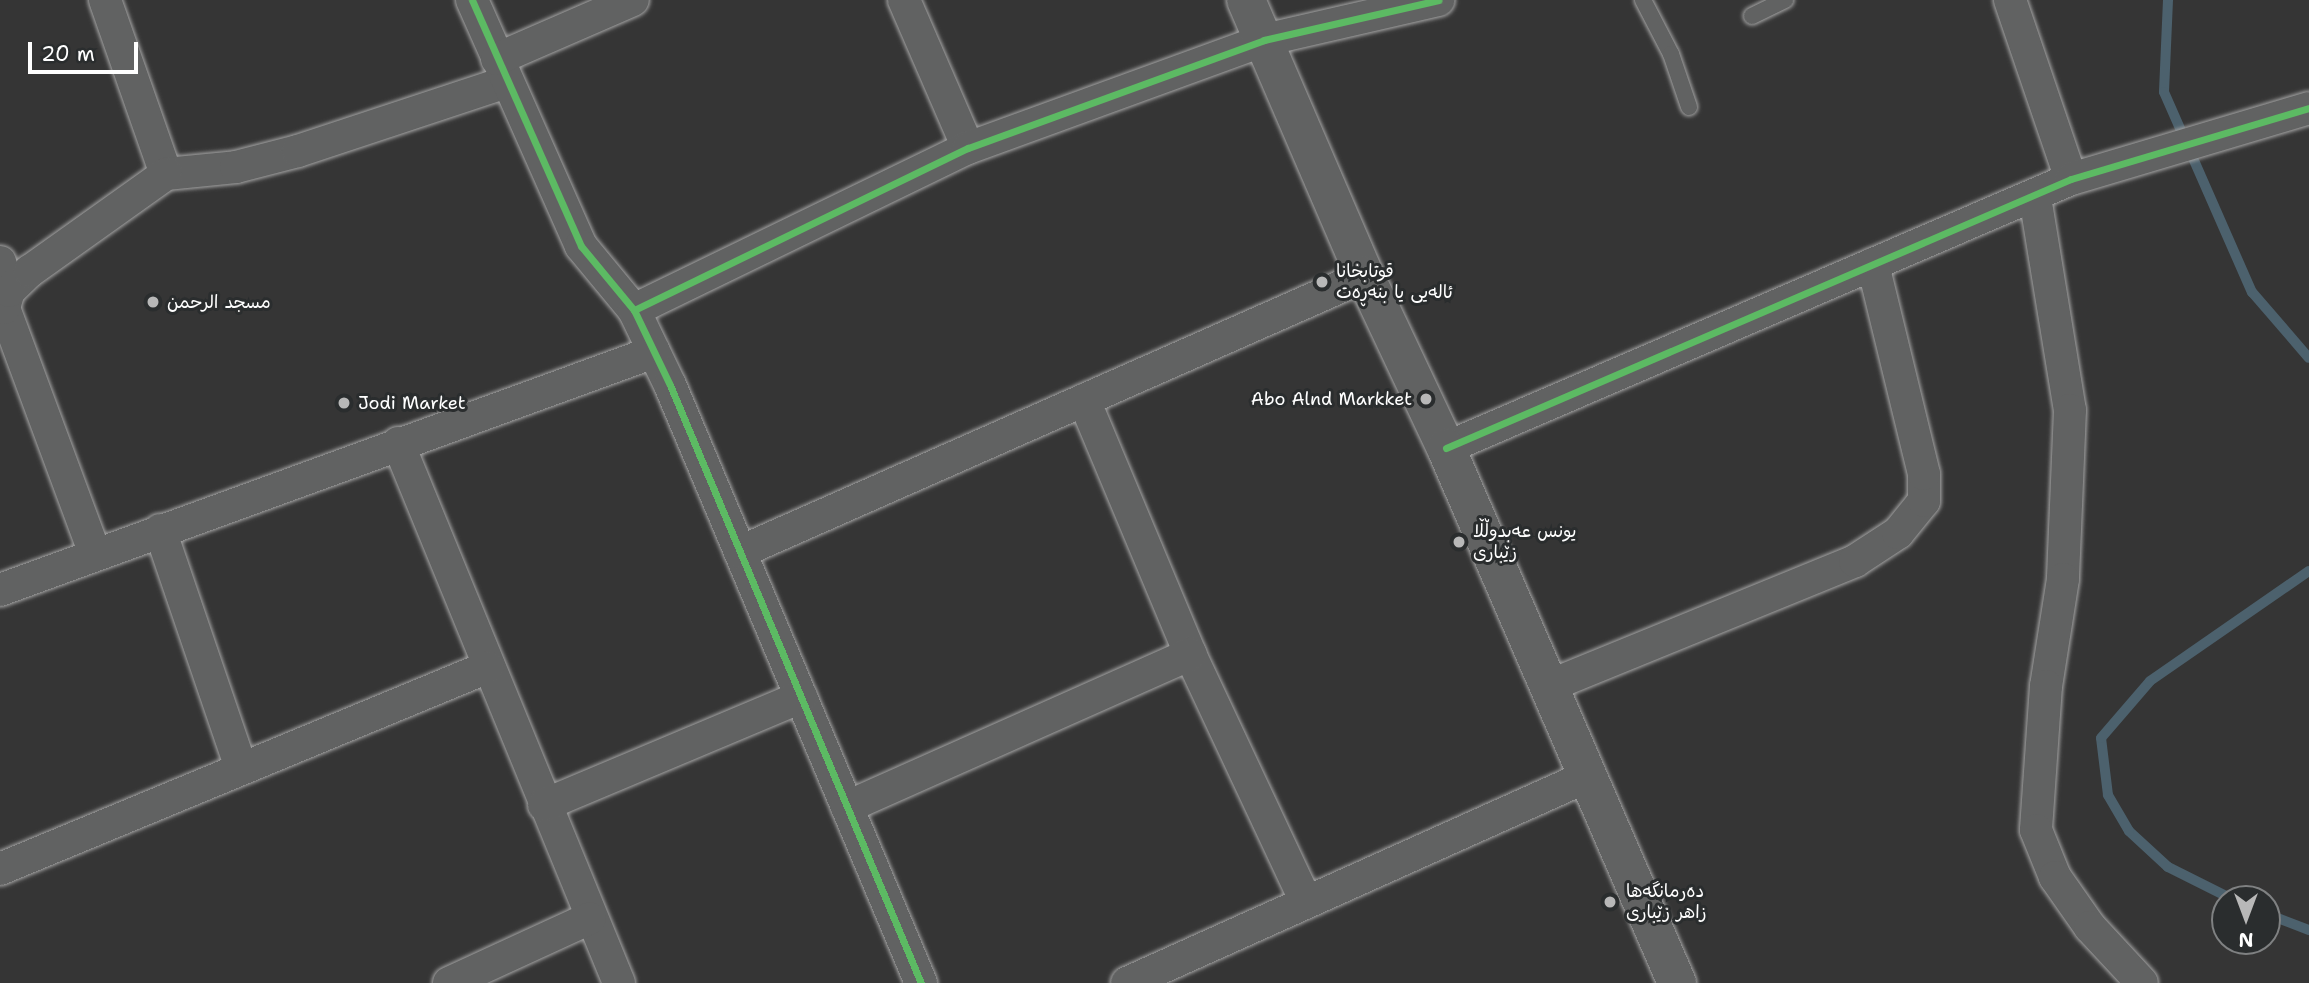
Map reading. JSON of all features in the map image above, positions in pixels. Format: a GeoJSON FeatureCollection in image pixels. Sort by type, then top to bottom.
{"type":"FeatureCollection","features":[{"type":"Feature","properties":{"kind":"main road"},"geometry":{"type":"LineString","coordinates":[[1246,0],[1365,276],[1446,447],[1677,983]]}},
{"type":"Feature","properties":{"kind":"street"},"geometry":{"type":"LineString","coordinates":[[104,0],[166,174]]}},
{"type":"Feature","properties":{"kind":"street"},"geometry":{"type":"LineString","coordinates":[[472,0],[581,246],[634,310],[654,352],[921,983]]}},
{"type":"Feature","properties":{"kind":"street"},"geometry":{"type":"LineString","coordinates":[[95,554],[8,329],[4,308],[5,276],[166,174],[236,167],[298,151],[502,71],[632,0]]}},
{"type":"Feature","properties":{"kind":"street"},"geometry":{"type":"LineString","coordinates":[[904,0],[968,148]]}},
{"type":"Feature","properties":{"kind":"street"},"geometry":{"type":"LineString","coordinates":[[634,310],[968,148],[1264,40],[1438,0]]}},
{"type":"Feature","properties":{"kind":"street"},"geometry":{"type":"LineString","coordinates":[[2010,0],[2071,179]]}},
{"type":"Feature","properties":{"kind":"street"},"geometry":{"type":"LineString","coordinates":[[1446,447],[2035,197],[2071,179],[2309,108]]}},
{"type":"Feature","properties":{"kind":"street"},"geometry":{"type":"LineString","coordinates":[[2035,197],[2070,410],[2063,579],[2046,686],[2036,830],[2055,877],[2090,927],[2142,983]]}},
{"type":"Feature","properties":{"kind":"street"},"geometry":{"type":"LineString","coordinates":[[1549,686],[1855,561],[1898,533],[1924,501],[1924,474],[1873,264]]}},
{"type":"Feature","properties":{"kind":"street"},"geometry":{"type":"LineString","coordinates":[[740,552],[1365,276]]}},
{"type":"Feature","properties":{"kind":"street"},"geometry":{"type":"LineString","coordinates":[[0,590],[654,352]]}},
{"type":"Feature","properties":{"kind":"street"},"geometry":{"type":"LineString","coordinates":[[1084,400],[1190,654],[1307,902]]}},
{"type":"Feature","properties":{"kind":"street"},"geometry":{"type":"LineString","coordinates":[[398,443],[590,918],[619,983]]}},
{"type":"Feature","properties":{"kind":"street"},"geometry":{"type":"LineString","coordinates":[[160,530],[241,768]]}},
{"type":"Feature","properties":{"kind":"street"},"geometry":{"type":"LineString","coordinates":[[847,807],[1190,654]]}},
{"type":"Feature","properties":{"kind":"street"},"geometry":{"type":"LineString","coordinates":[[0,869],[488,667]]}},
{"type":"Feature","properties":{"kind":"street"},"geometry":{"type":"LineString","coordinates":[[544,805],[801,697]]}},
{"type":"Feature","properties":{"kind":"street"},"geometry":{"type":"LineString","coordinates":[[1127,983],[1588,776]]}},
{"type":"Feature","properties":{"kind":"street"},"geometry":{"type":"LineString","coordinates":[[449,983],[590,918]]}},
{"type":"Feature","properties":{"kind":"lane"},"geometry":{"type":"LineString","coordinates":[[1643,0],[1671,54],[1689,107]]}},
{"type":"Feature","properties":{"kind":"lane"},"geometry":{"type":"LineString","coordinates":[[1752,16],[1785,0]]}},
{"type":"Feature","properties":{"kind":"waterway"},"geometry":{"type":"LineString","coordinates":[[2168,0],[2164,92],[2252,292],[2309,358]]}},
{"type":"Feature","properties":{"kind":"waterway"},"geometry":{"type":"LineString","coordinates":[[2211,888],[2168,867],[2129,831],[2108,795],[2101,738],[2150,681],[2309,571]]}},
{"type":"Feature","properties":{"kind":"waterway"},"geometry":{"type":"LineString","coordinates":[[2281,919],[2309,930]]}},
{"type":"Feature","properties":{"kind":"cycle path"},"geometry":{"type":"LineString","coordinates":[[472,0],[581,246],[634,310],[670,385],[921,983]]}},
{"type":"Feature","properties":{"kind":"cycle path"},"geometry":{"type":"LineString","coordinates":[[634,310],[968,148],[1264,40],[1438,0]]}},
{"type":"Feature","properties":{"kind":"cycle path"},"geometry":{"type":"LineString","coordinates":[[1446,448],[2071,179],[2309,108]]}},
{"type":"Feature","properties":{"kind":"place","name":"قوتابخانا ئالەیی یا بنەڕەت"},"geometry":{"type":"Point","coordinates":[1322,282]}},
{"type":"Feature","properties":{"kind":"place","name":"مسجد الرحمن"},"geometry":{"type":"Point","coordinates":[153,302]}},
{"type":"Feature","properties":{"kind":"place","name":"Abo Alnd Markket"},"geometry":{"type":"Point","coordinates":[1426,399]}},
{"type":"Feature","properties":{"kind":"place","name":"Jodi Market"},"geometry":{"type":"Point","coordinates":[344,403]}},
{"type":"Feature","properties":{"kind":"place","name":"یونس عەبدوڵڵا زێباری"},"geometry":{"type":"Point","coordinates":[1459,542]}},
{"type":"Feature","properties":{"kind":"place","name":"دەرمانگەھا زاهر زێباری"},"geometry":{"type":"Point","coordinates":[1610,902]}}]}
